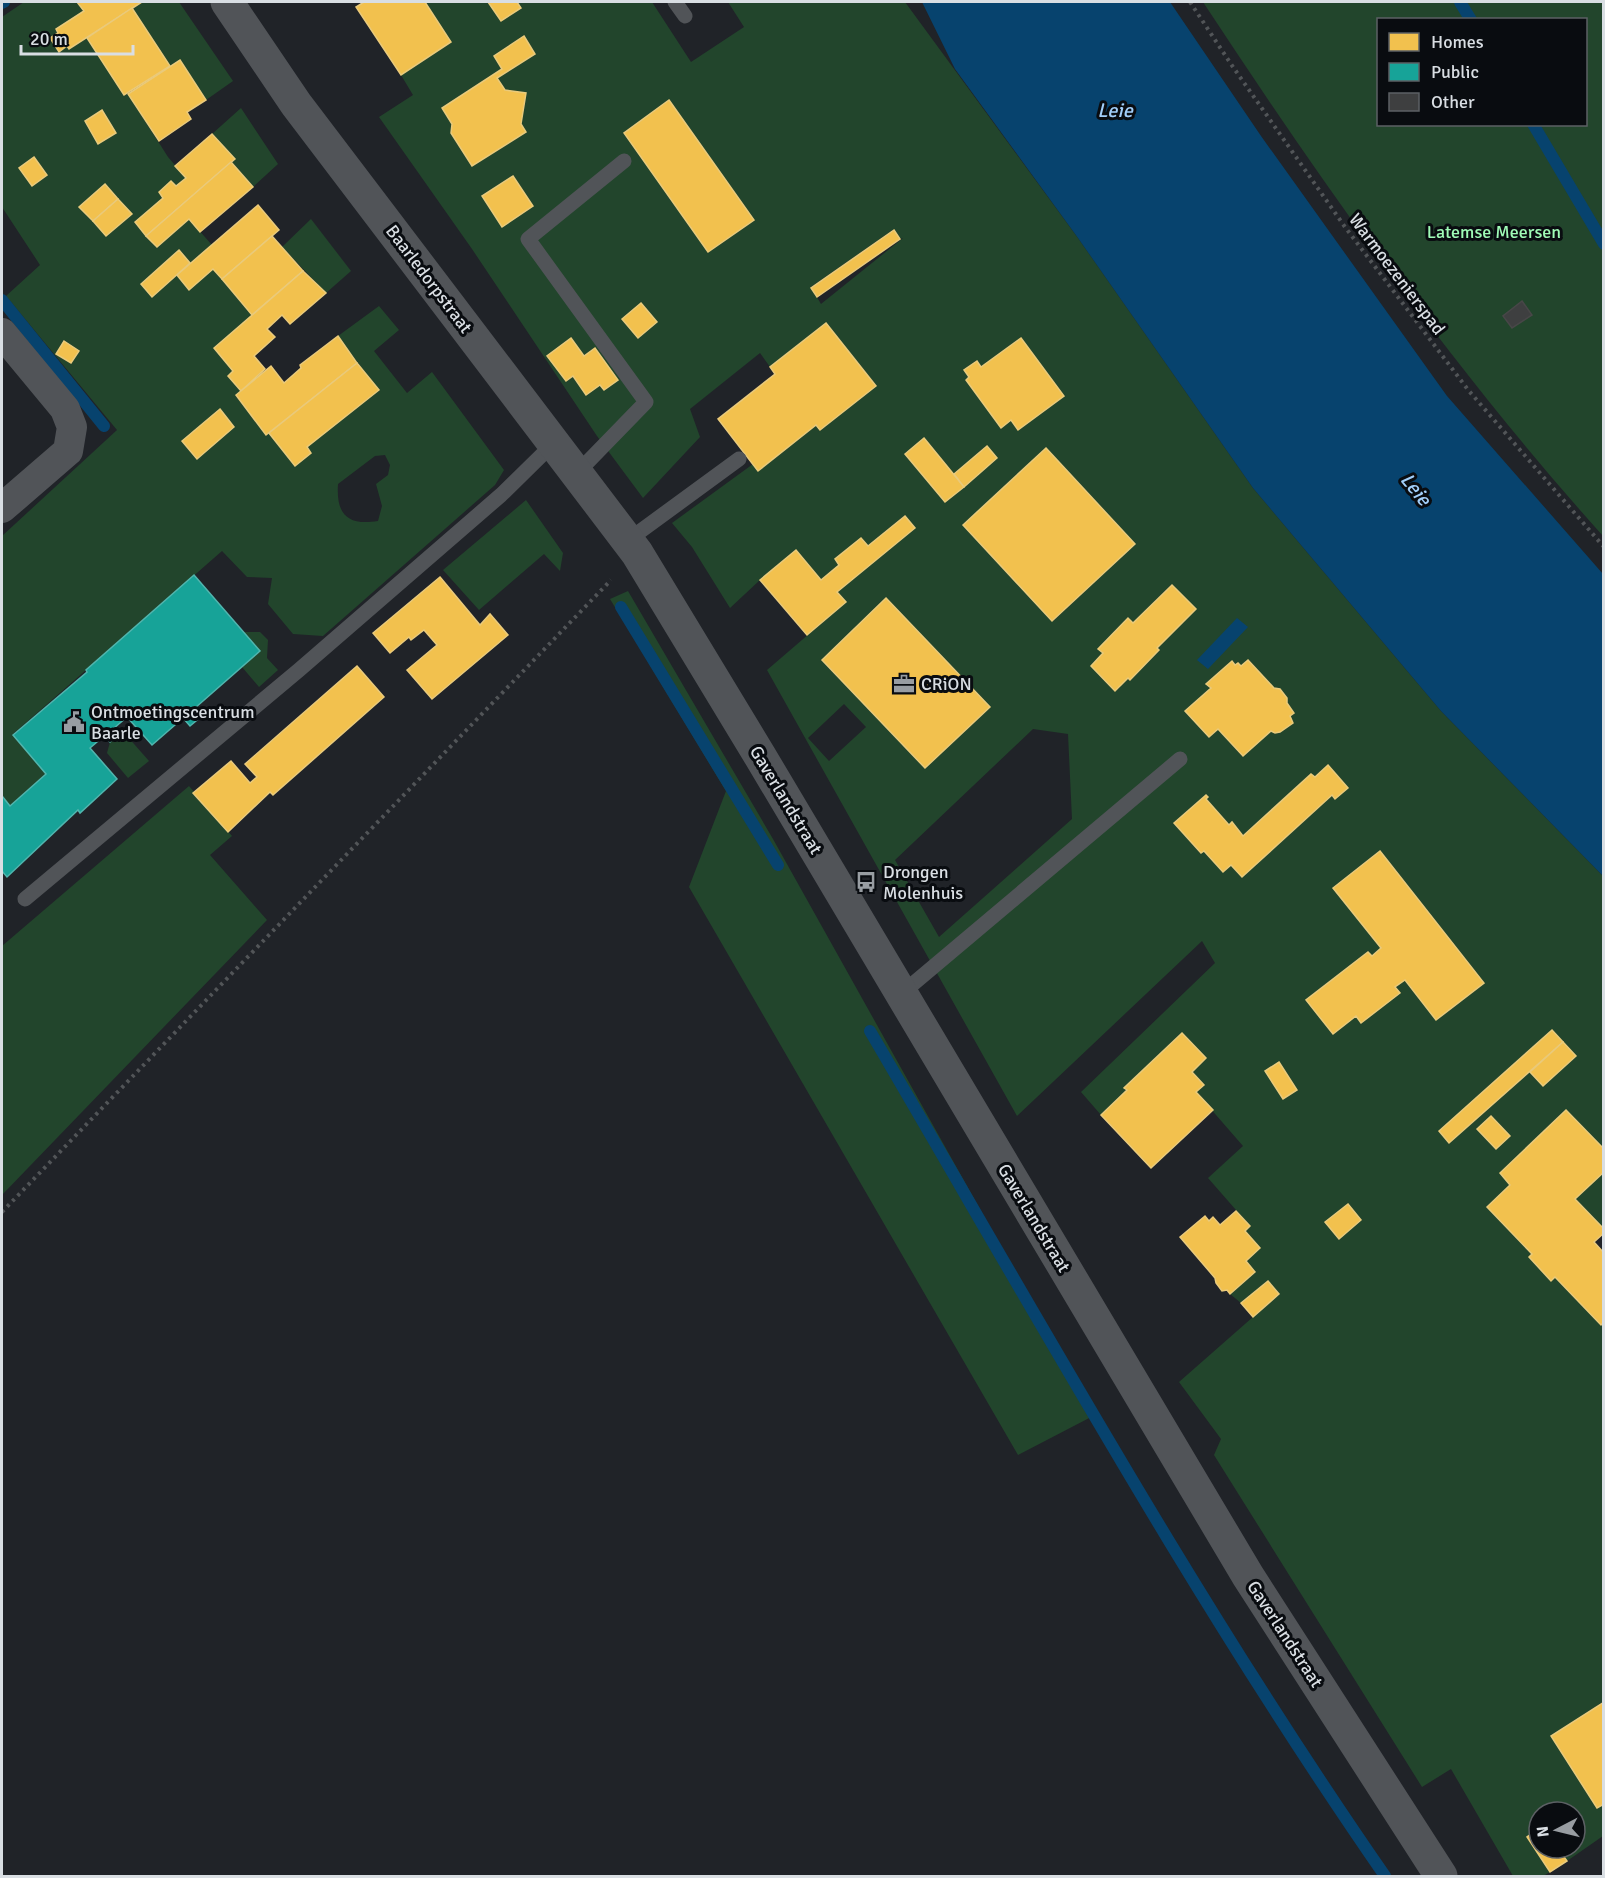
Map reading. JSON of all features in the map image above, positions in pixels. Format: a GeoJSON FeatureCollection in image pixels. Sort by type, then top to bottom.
{"type":"FeatureCollection","features":[{"type":"Feature","properties":{"kind":"main road","name":"Baarledorpstraat"},"geometry":{"type":"LineString","coordinates":[[227,2],[296,104],[632,547]]}},
{"type":"Feature","properties":{"kind":"main road","name":"Gaverlandstraat"},"geometry":{"type":"LineString","coordinates":[[632,547],[760,756],[1248,1576],[1441,1876]]}},
{"type":"Feature","properties":{"kind":"street"},"geometry":{"type":"LineString","coordinates":[[2,333],[65,409],[72,427],[68,451],[2,508]]}},
{"type":"Feature","properties":{"kind":"lane"},"geometry":{"type":"LineString","coordinates":[[675,2],[685,16]]}},
{"type":"Feature","properties":{"kind":"lane"},"geometry":{"type":"LineString","coordinates":[[576,474],[646,402],[528,238],[624,161]]}},
{"type":"Feature","properties":{"kind":"lane"},"geometry":{"type":"LineString","coordinates":[[25,899],[299,670],[501,495],[553,444]]}},
{"type":"Feature","properties":{"kind":"lane"},"geometry":{"type":"LineString","coordinates":[[632,547],[739,459]]}},
{"type":"Feature","properties":{"kind":"lane"},"geometry":{"type":"LineString","coordinates":[[901,994],[1180,759]]}},
{"type":"Feature","properties":{"kind":"path","name":"Warmoezenierspad"},"geometry":{"type":"LineString","coordinates":[[1190,2],[1345,227],[1469,391],[1604,547]]}},
{"type":"Feature","properties":{"kind":"path"},"geometry":{"type":"LineString","coordinates":[[2,1212],[632,547]]}},
{"type":"Feature","properties":{"kind":"green space"},"geometry":{"type":"Polygon","coordinates":[[[24,2],[77,2],[84,11],[56,29],[58,33],[50,38],[59,52],[87,38],[124,95],[128,94],[168,157],[186,178],[176,186],[159,192],[163,198],[135,223],[157,247],[189,219],[212,245],[190,263],[179,251],[141,284],[152,297],[177,275],[189,290],[213,269],[252,315],[214,348],[233,371],[228,376],[241,391],[236,396],[266,435],[269,433],[295,466],[311,453],[307,447],[378,390],[338,336],[379,306],[399,330],[374,351],[407,393],[432,372],[504,470],[495,485],[323,636],[293,634],[268,604],[272,578],[247,577],[222,551],[13,734],[46,774],[10,806],[2,796],[2,536],[117,430],[6,296],[40,265],[2,207],[2,17],[24,2]],[[102,111],[85,121],[99,143],[116,133],[102,111]],[[105,184],[80,206],[106,236],[131,214],[105,184]],[[220,410],[183,441],[196,458],[234,427],[220,410]],[[385,455],[375,456],[338,484],[339,503],[342,510],[346,516],[358,522],[378,521],[382,506],[376,484],[388,475],[390,465],[385,455]]]}},
{"type":"Feature","properties":{"kind":"green space"},"geometry":{"type":"Polygon","coordinates":[[[141,2],[179,2],[233,81],[206,100],[180,60],[170,66],[132,8],[141,2]]]}},
{"type":"Feature","properties":{"kind":"green space"},"geometry":{"type":"Polygon","coordinates":[[[425,2],[488,2],[501,21],[520,8],[517,2],[652,2],[691,62],[744,27],[728,2],[905,2],[1078,238],[1253,488],[1441,711],[1603,876],[1603,1149],[1566,1110],[1500,1173],[1510,1185],[1487,1207],[1532,1254],[1529,1257],[1551,1281],[1555,1277],[1603,1322],[1603,1702],[1551,1736],[1597,1808],[1603,1804],[1603,1836],[1587,1847],[1587,1800],[1527,1800],[1527,1860],[1542,1860],[1550,1872],[1543,1876],[1513,1876],[1451,1769],[1422,1787],[1214,1455],[1221,1439],[1179,1382],[1279,1294],[1268,1281],[1241,1303],[1230,1294],[1255,1272],[1246,1261],[1260,1248],[1245,1231],[1250,1226],[1208,1178],[1243,1146],[1196,1092],[1204,1085],[1192,1072],[1206,1058],[1182,1033],[1124,1088],[1127,1090],[1101,1115],[1081,1092],[1215,963],[1202,941],[1017,1116],[767,670],[845,603],[837,592],[915,528],[904,516],[868,546],[861,538],[835,559],[839,565],[821,580],[760,580],[730,608],[692,547],[672,523],[753,464],[816,425],[820,430],[876,385],[826,323],[770,367],[760,353],[690,409],[700,437],[643,498],[597,436],[472,249],[379,117],[413,95],[401,75],[451,42],[425,2]],[[524,36],[494,56],[502,69],[442,108],[452,124],[451,133],[472,166],[525,132],[521,124],[526,93],[505,90],[497,78],[535,54],[524,36]],[[669,100],[624,133],[708,252],[753,220],[669,100]],[[513,176],[483,196],[502,226],[533,206],[513,176]],[[893,230],[811,287],[821,304],[903,238],[900,239],[893,230]],[[1021,338],[981,367],[976,361],[964,370],[969,377],[966,380],[1001,427],[1011,420],[1018,430],[1064,396],[1021,338]],[[571,339],[548,356],[566,381],[573,376],[586,395],[600,385],[605,390],[618,380],[595,348],[584,356],[571,339]],[[924,438],[905,454],[945,502],[997,458],[986,446],[954,474],[924,438]],[[1046,448],[963,525],[1053,621],[1135,544],[1046,448]],[[1171,585],[1133,623],[1128,618],[1099,648],[1103,653],[1091,666],[1116,691],[1159,651],[1157,648],[1196,609],[1171,585]],[[886,599],[822,660],[925,768],[989,707],[886,599]],[[1249,660],[1241,666],[1238,663],[1235,665],[1231,662],[1207,683],[1211,688],[1185,711],[1209,737],[1218,729],[1242,756],[1271,731],[1280,732],[1293,723],[1290,716],[1294,713],[1280,689],[1274,688],[1249,660]],[[844,704],[808,738],[829,761],[866,727],[844,704]],[[1033,729],[895,860],[939,937],[1072,819],[1068,734],[1033,729]],[[1328,766],[1315,777],[1311,774],[1243,836],[1232,822],[1229,825],[1206,799],[1208,797],[1206,795],[1174,823],[1200,853],[1204,851],[1223,872],[1231,865],[1242,877],[1332,795],[1335,798],[1347,788],[1328,766]],[[1380,851],[1334,888],[1381,948],[1372,956],[1368,952],[1306,1000],[1356,1016],[1361,1023],[1399,993],[1395,987],[1405,980],[1437,1020],[1484,983],[1380,851]],[[1552,1030],[1439,1131],[1449,1143],[1530,1072],[1543,1086],[1576,1056],[1552,1030]]]}},
{"type":"Feature","properties":{"kind":"green space","name":"Latemse Meersen"},"geometry":{"type":"Polygon","coordinates":[[[1203,2],[1603,2],[1603,536],[1548,473],[1443,343],[1296,141],[1203,2]]]}},
{"type":"Feature","properties":{"kind":"green space"},"geometry":{"type":"Polygon","coordinates":[[[241,108],[278,164],[253,187],[231,162],[234,159],[212,134],[241,108]]]}},
{"type":"Feature","properties":{"kind":"green space"},"geometry":{"type":"Polygon","coordinates":[[[311,219],[351,271],[326,293],[282,247],[311,219]]]}},
{"type":"Feature","properties":{"kind":"green space"},"geometry":{"type":"Polygon","coordinates":[[[526,500],[563,553],[560,571],[544,554],[479,610],[443,570],[526,500]]]}},
{"type":"Feature","properties":{"kind":"green space"},"geometry":{"type":"Polygon","coordinates":[[[628,591],[773,839],[1095,1415],[1018,1455],[689,887],[726,791],[610,599],[628,591]]]}},
{"type":"Feature","properties":{"kind":"green space"},"geometry":{"type":"Polygon","coordinates":[[[244,632],[260,632],[268,640],[267,658],[278,670],[259,687],[242,667],[260,651],[244,632]]]}},
{"type":"Feature","properties":{"kind":"green space"},"geometry":{"type":"Polygon","coordinates":[[[118,734],[127,736],[149,761],[128,778],[107,753],[110,742],[118,734]]]}},
{"type":"Feature","properties":{"kind":"green space"},"geometry":{"type":"Polygon","coordinates":[[[189,786],[232,836],[210,855],[267,920],[2,1195],[2,946],[189,786]]]}},
{"type":"Feature","properties":{"kind":"green space"},"geometry":{"type":"Polygon","coordinates":[[[1603,1172],[1603,1229],[1575,1199],[1603,1172]]]}},
{"type":"Feature","properties":{"kind":"water","name":"Leie"},"geometry":{"type":"Polygon","coordinates":[[[922,2],[1170,2],[1261,136],[1447,396],[1603,574],[1603,876],[1441,711],[1253,488],[1078,238],[955,69],[922,2]]]}},
{"type":"Feature","properties":{"kind":"water"},"geometry":{"type":"Polygon","coordinates":[[[1237,618],[1248,627],[1208,669],[1197,660],[1237,618]]]}},
{"type":"Feature","properties":{"kind":"building: Homes"},"geometry":{"type":"Polygon","coordinates":[[[77,2],[142,2],[69,49],[67,46],[59,52],[50,38],[58,33],[56,29],[84,11],[77,2]]]}},
{"type":"Feature","properties":{"kind":"building: Homes"},"geometry":{"type":"Polygon","coordinates":[[[364,2],[425,2],[451,42],[401,75],[356,7],[364,2]]]}},
{"type":"Feature","properties":{"kind":"building: Homes"},"geometry":{"type":"Polygon","coordinates":[[[488,2],[517,2],[521,8],[501,21],[488,2]]]}},
{"type":"Feature","properties":{"kind":"building: Homes"},"geometry":{"type":"Polygon","coordinates":[[[132,8],[170,66],[124,95],[87,38],[132,8]]]}},
{"type":"Feature","properties":{"kind":"building: Homes"},"geometry":{"type":"Polygon","coordinates":[[[524,36],[535,54],[497,78],[505,90],[526,93],[521,124],[526,132],[472,166],[451,133],[452,124],[442,108],[502,69],[494,56],[524,36]]]}},
{"type":"Feature","properties":{"kind":"building: Homes"},"geometry":{"type":"Polygon","coordinates":[[[180,60],[206,100],[187,112],[191,119],[159,141],[128,94],[180,60]]]}},
{"type":"Feature","properties":{"kind":"building: Homes"},"geometry":{"type":"Polygon","coordinates":[[[669,100],[754,220],[708,252],[624,133],[669,100]]]}},
{"type":"Feature","properties":{"kind":"building: Homes"},"geometry":{"type":"Polygon","coordinates":[[[102,110],[116,133],[98,144],[85,121],[102,110]]]}},
{"type":"Feature","properties":{"kind":"building: Homes"},"geometry":{"type":"Polygon","coordinates":[[[212,134],[235,159],[146,236],[135,222],[163,198],[159,192],[171,181],[176,186],[186,178],[175,166],[212,134]]]}},
{"type":"Feature","properties":{"kind":"building: Homes"},"geometry":{"type":"Polygon","coordinates":[[[34,157],[47,175],[32,186],[19,168],[34,157]]]}},
{"type":"Feature","properties":{"kind":"building: Homes"},"geometry":{"type":"Polygon","coordinates":[[[231,162],[253,187],[200,232],[189,219],[157,247],[146,236],[231,162]]]}},
{"type":"Feature","properties":{"kind":"building: Homes"},"geometry":{"type":"Polygon","coordinates":[[[513,176],[533,206],[502,227],[482,196],[513,176]]]}},
{"type":"Feature","properties":{"kind":"building: Homes"},"geometry":{"type":"Polygon","coordinates":[[[105,184],[118,199],[93,221],[79,207],[105,184]]]}},
{"type":"Feature","properties":{"kind":"building: Homes"},"geometry":{"type":"Polygon","coordinates":[[[118,199],[132,214],[106,236],[93,221],[118,199]]]}},
{"type":"Feature","properties":{"kind":"building: Homes"},"geometry":{"type":"Polygon","coordinates":[[[258,205],[279,230],[222,279],[213,269],[189,290],[177,275],[258,205]]]}},
{"type":"Feature","properties":{"kind":"building: Homes"},"geometry":{"type":"Polygon","coordinates":[[[894,230],[900,239],[817,297],[811,288],[894,230]]]}},
{"type":"Feature","properties":{"kind":"building: Homes"},"geometry":{"type":"Polygon","coordinates":[[[272,236],[303,271],[252,315],[222,279],[272,236]]]}},
{"type":"Feature","properties":{"kind":"building: Homes"},"geometry":{"type":"Polygon","coordinates":[[[179,250],[190,263],[152,297],[141,284],[179,250]]]}},
{"type":"Feature","properties":{"kind":"building: Homes"},"geometry":{"type":"Polygon","coordinates":[[[303,271],[326,293],[290,324],[282,315],[267,329],[275,337],[254,356],[265,369],[241,391],[228,376],[233,371],[214,348],[303,271]]]}},
{"type":"Feature","properties":{"kind":"building: Homes"},"geometry":{"type":"Polygon","coordinates":[[[641,303],[657,322],[638,338],[622,319],[641,303]]]}},
{"type":"Feature","properties":{"kind":"building: Homes"},"geometry":{"type":"Polygon","coordinates":[[[826,323],[876,386],[820,430],[816,425],[758,471],[718,419],[775,374],[770,367],[826,323]]]}},
{"type":"Feature","properties":{"kind":"building: Homes"},"geometry":{"type":"Polygon","coordinates":[[[338,336],[357,363],[266,435],[236,395],[271,366],[284,383],[301,368],[300,365],[338,336]]]}},
{"type":"Feature","properties":{"kind":"building: Homes"},"geometry":{"type":"Polygon","coordinates":[[[571,338],[584,356],[595,348],[618,380],[604,390],[600,385],[586,395],[573,376],[566,381],[547,356],[571,338]]]}},
{"type":"Feature","properties":{"kind":"building: Homes"},"geometry":{"type":"Polygon","coordinates":[[[1021,338],[1064,396],[1018,430],[1011,420],[1001,428],[966,380],[969,377],[964,370],[977,361],[981,367],[1021,338]]]}},
{"type":"Feature","properties":{"kind":"building: Homes"},"geometry":{"type":"Polygon","coordinates":[[[64,341],[79,351],[71,363],[56,354],[64,341]]]}},
{"type":"Feature","properties":{"kind":"building: Homes"},"geometry":{"type":"Polygon","coordinates":[[[357,363],[379,390],[307,447],[311,453],[295,466],[269,433],[357,363]]]}},
{"type":"Feature","properties":{"kind":"building: Homes"},"geometry":{"type":"Polygon","coordinates":[[[220,409],[234,427],[197,459],[182,441],[220,409]]]}},
{"type":"Feature","properties":{"kind":"building: Homes"},"geometry":{"type":"Polygon","coordinates":[[[924,438],[964,487],[945,502],[905,454],[924,438]]]}},
{"type":"Feature","properties":{"kind":"building: Homes"},"geometry":{"type":"Polygon","coordinates":[[[987,446],[997,458],[964,487],[954,474],[987,446]]]}},
{"type":"Feature","properties":{"kind":"building: Homes"},"geometry":{"type":"Polygon","coordinates":[[[1046,448],[1135,544],[1052,621],[963,525],[1046,448]]]}},
{"type":"Feature","properties":{"kind":"building: Homes"},"geometry":{"type":"Polygon","coordinates":[[[905,516],[915,528],[837,592],[846,602],[807,635],[760,580],[796,550],[821,580],[839,565],[835,559],[861,538],[868,546],[905,516]]]}},
{"type":"Feature","properties":{"kind":"building: Homes"},"geometry":{"type":"Polygon","coordinates":[[[440,577],[480,625],[490,614],[508,635],[432,699],[407,670],[437,645],[424,630],[411,640],[409,637],[390,653],[373,633],[440,577]]]}},
{"type":"Feature","properties":{"kind":"building: Homes"},"geometry":{"type":"Polygon","coordinates":[[[1172,585],[1196,609],[1157,648],[1159,650],[1130,680],[1128,678],[1115,691],[1091,666],[1103,653],[1098,649],[1128,618],[1133,623],[1172,585]]]}},
{"type":"Feature","properties":{"kind":"building: Homes"},"geometry":{"type":"Polygon","coordinates":[[[886,598],[990,707],[925,768],[822,660],[886,598]]]}},
{"type":"Feature","properties":{"kind":"building: Homes"},"geometry":{"type":"Polygon","coordinates":[[[1248,660],[1274,688],[1280,689],[1294,713],[1290,716],[1293,723],[1280,732],[1271,731],[1243,756],[1218,729],[1209,737],[1185,711],[1211,688],[1206,684],[1232,661],[1235,665],[1238,663],[1241,666],[1248,660]]]}},
{"type":"Feature","properties":{"kind":"building: Homes"},"geometry":{"type":"Polygon","coordinates":[[[357,666],[384,697],[273,795],[270,792],[228,832],[193,793],[231,761],[250,783],[257,777],[245,764],[357,666]]]}},
{"type":"Feature","properties":{"kind":"building: Homes"},"geometry":{"type":"Polygon","coordinates":[[[1328,765],[1348,788],[1335,799],[1332,795],[1242,877],[1231,865],[1223,872],[1204,851],[1201,853],[1174,823],[1206,795],[1208,797],[1206,799],[1229,825],[1232,822],[1243,836],[1311,774],[1315,777],[1328,765]]]}},
{"type":"Feature","properties":{"kind":"building: Homes"},"geometry":{"type":"Polygon","coordinates":[[[1380,851],[1484,983],[1436,1020],[1405,980],[1395,987],[1400,993],[1361,1023],[1356,1016],[1333,1034],[1306,1000],[1368,952],[1372,956],[1381,948],[1333,888],[1380,851]]]}},
{"type":"Feature","properties":{"kind":"building: Homes"},"geometry":{"type":"Polygon","coordinates":[[[1552,1030],[1563,1042],[1449,1143],[1439,1131],[1552,1030]]]}},
{"type":"Feature","properties":{"kind":"building: Homes"},"geometry":{"type":"Polygon","coordinates":[[[1182,1033],[1206,1058],[1192,1072],[1204,1085],[1196,1092],[1213,1110],[1151,1168],[1101,1115],[1127,1090],[1124,1088],[1182,1033]]]}},
{"type":"Feature","properties":{"kind":"building: Homes"},"geometry":{"type":"Polygon","coordinates":[[[1563,1042],[1576,1056],[1543,1086],[1530,1072],[1563,1042]]]}},
{"type":"Feature","properties":{"kind":"building: Homes"},"geometry":{"type":"Polygon","coordinates":[[[1279,1062],[1297,1090],[1283,1099],[1265,1071],[1279,1062]]]}},
{"type":"Feature","properties":{"kind":"building: Homes"},"geometry":{"type":"Polygon","coordinates":[[[1566,1110],[1604,1149],[1604,1172],[1575,1199],[1604,1229],[1604,1233],[1594,1242],[1604,1253],[1604,1322],[1601,1325],[1555,1277],[1551,1281],[1529,1257],[1532,1254],[1487,1207],[1510,1185],[1500,1173],[1566,1110]]]}},
{"type":"Feature","properties":{"kind":"building: Homes"},"geometry":{"type":"Polygon","coordinates":[[[1491,1116],[1510,1136],[1496,1149],[1477,1129],[1491,1116]]]}},
{"type":"Feature","properties":{"kind":"building: Homes"},"geometry":{"type":"Polygon","coordinates":[[[1348,1204],[1361,1220],[1339,1239],[1325,1222],[1348,1204]]]}},
{"type":"Feature","properties":{"kind":"building: Homes"},"geometry":{"type":"Polygon","coordinates":[[[1236,1211],[1250,1226],[1245,1231],[1260,1248],[1246,1261],[1255,1272],[1230,1294],[1227,1290],[1222,1291],[1215,1278],[1180,1237],[1205,1216],[1209,1221],[1213,1217],[1220,1225],[1236,1211]]]}},
{"type":"Feature","properties":{"kind":"building: Homes"},"geometry":{"type":"Polygon","coordinates":[[[1268,1281],[1279,1294],[1253,1317],[1241,1303],[1268,1281]]]}},
{"type":"Feature","properties":{"kind":"building: Homes"},"geometry":{"type":"Polygon","coordinates":[[[1604,1702],[1604,1804],[1597,1808],[1551,1736],[1604,1702]]]}},
{"type":"Feature","properties":{"kind":"building: Homes"},"geometry":{"type":"Polygon","coordinates":[[[1542,1860],[1567,1861],[1550,1872],[1542,1860]]]}},
{"type":"Feature","properties":{"kind":"building: Public","name":"Ontmoetingscentrum Baarle"},"geometry":{"type":"Polygon","coordinates":[[[194,575],[260,651],[195,708],[202,716],[190,726],[183,718],[152,745],[127,717],[113,729],[118,734],[110,742],[104,736],[90,748],[117,779],[80,813],[78,810],[7,877],[2,871],[2,796],[10,806],[46,774],[13,735],[87,672],[86,670],[194,575]]]}},
{"type":"Feature","properties":{"kind":"building: Other"},"geometry":{"type":"Polygon","coordinates":[[[1522,301],[1532,315],[1512,328],[1503,316],[1522,301]]]}},
{"type":"Feature","properties":{"kind":"waterway"},"geometry":{"type":"LineString","coordinates":[[1460,2],[1470,18]]}},
{"type":"Feature","properties":{"kind":"waterway"},"geometry":{"type":"LineString","coordinates":[[1534,126],[1604,244]]}},
{"type":"Feature","properties":{"kind":"waterway"},"geometry":{"type":"LineString","coordinates":[[2,300],[104,426]]}},
{"type":"Feature","properties":{"kind":"waterway"},"geometry":{"type":"LineString","coordinates":[[621,607],[778,865]]}},
{"type":"Feature","properties":{"kind":"waterway"},"geometry":{"type":"LineString","coordinates":[[870,1031],[1183,1565],[1316,1774],[1385,1876]]}},
{"type":"Feature","properties":{"kind":"place","name":"CRiON"},"geometry":{"type":"Point","coordinates":[904,684]}},
{"type":"Feature","properties":{"kind":"place","name":"Ontmoetingscentrum Baarle"},"geometry":{"type":"Point","coordinates":[74,722]}},
{"type":"Feature","properties":{"kind":"place","name":"Drongen Molenhuis"},"geometry":{"type":"Point","coordinates":[866,882]}}]}
